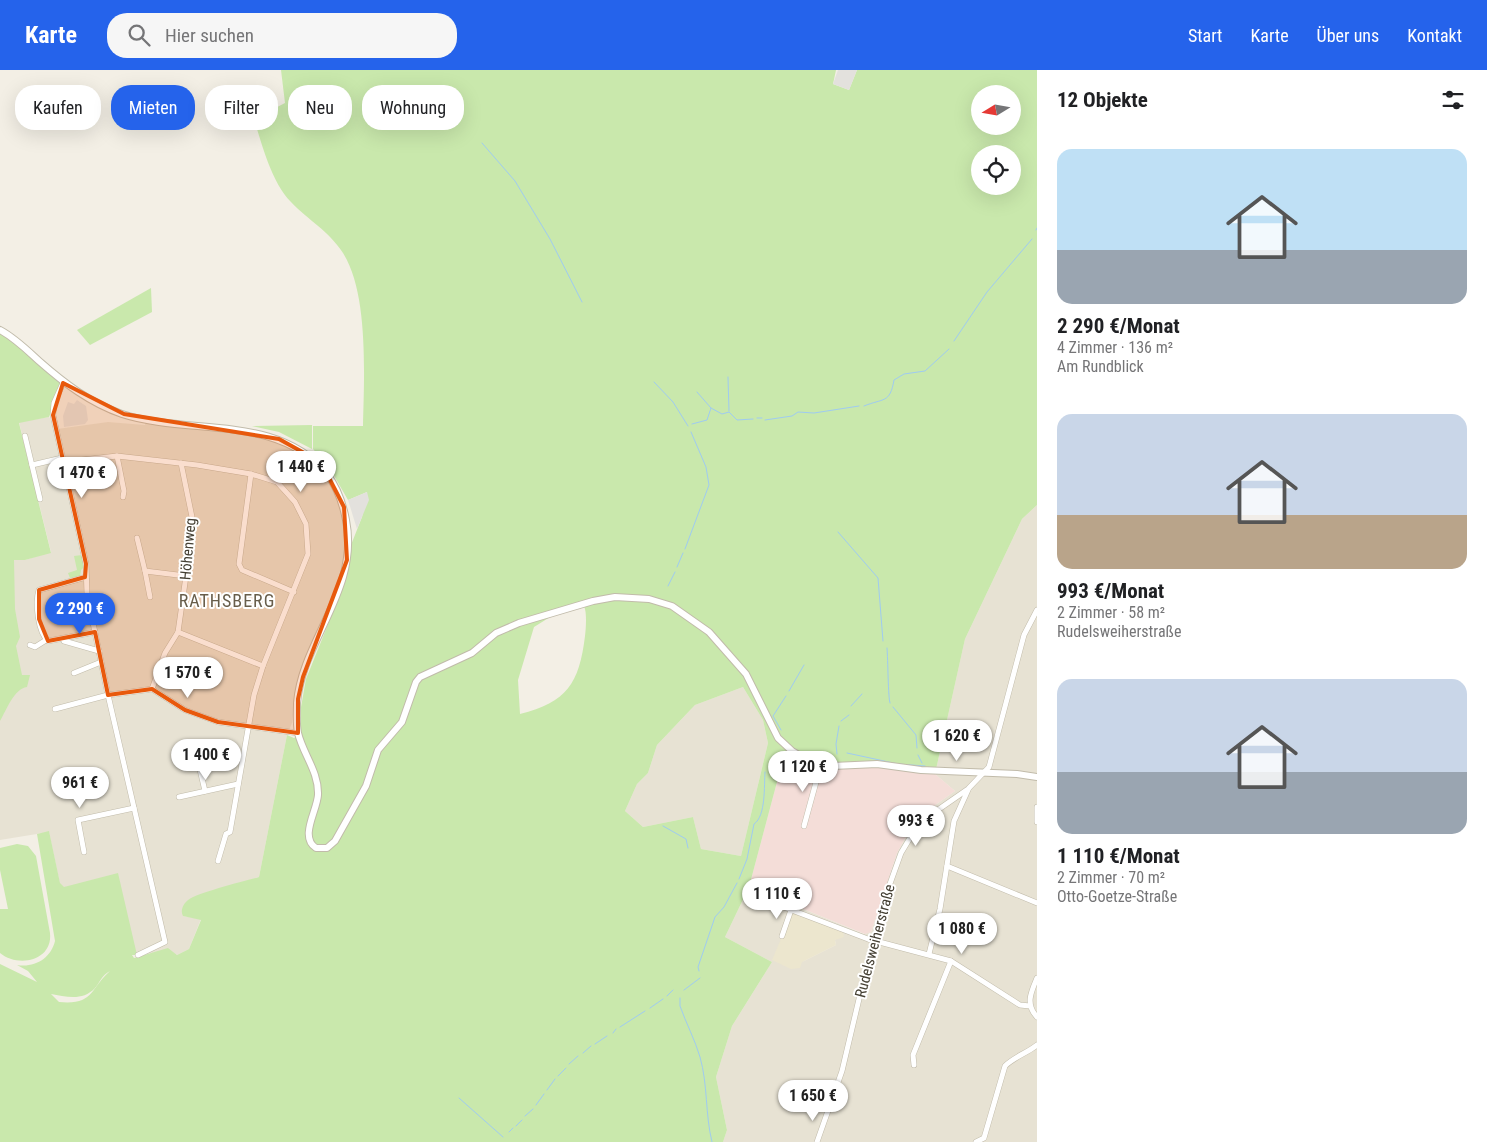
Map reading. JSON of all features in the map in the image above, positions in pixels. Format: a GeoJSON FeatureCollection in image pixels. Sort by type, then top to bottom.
{"type":"FeatureCollection","features":[{"type":"Feature","properties":{"kind":"street"},"geometry":{"type":"LineString","coordinates":[[0,330],[86,398],[124,414],[251,432],[280,439],[306,454],[327,474],[344,506],[348,526],[348,553],[334,603],[304,677],[298,699],[298,733],[318,786],[316,808],[308,833],[312,845],[324,848],[333,843],[368,781],[378,750],[402,722],[416,682],[428,672],[472,653],[504,628],[593,601],[615,597],[661,601],[685,613],[709,632],[734,660],[757,693],[778,738],[798,756],[821,764],[877,764],[921,770],[1037,777]]}},
{"type":"Feature","properties":{"kind":"street"},"geometry":{"type":"LineString","coordinates":[[64,382],[54,403],[53,415],[86,564],[86,577],[95,632],[108,696],[165,942],[138,955]]}},
{"type":"Feature","properties":{"kind":"street"},"geometry":{"type":"LineString","coordinates":[[25,436],[40,499]]}},
{"type":"Feature","properties":{"kind":"street"},"geometry":{"type":"LineString","coordinates":[[117,456],[124,490],[123,497]]}},
{"type":"Feature","properties":{"kind":"street"},"geometry":{"type":"LineString","coordinates":[[32,465],[63,460],[117,456],[181,463],[251,474],[277,482],[295,502],[306,524],[308,554],[263,666],[248,726],[230,832],[226,834],[218,861]]}},
{"type":"Feature","properties":{"kind":"street","name":"Höhenweg"},"geometry":{"type":"LineString","coordinates":[[152,689],[165,653],[178,632],[186,576],[192,516],[181,463]]}},
{"type":"Feature","properties":{"kind":"street"},"geometry":{"type":"LineString","coordinates":[[251,474],[239,564],[242,570],[294,592]]}},
{"type":"Feature","properties":{"kind":"street"},"geometry":{"type":"LineString","coordinates":[[138,538],[150,597]]}},
{"type":"Feature","properties":{"kind":"street"},"geometry":{"type":"LineString","coordinates":[[145,571],[186,576]]}},
{"type":"Feature","properties":{"kind":"street"},"geometry":{"type":"LineString","coordinates":[[46,640],[39,619],[39,590],[86,577]]}},
{"type":"Feature","properties":{"kind":"street"},"geometry":{"type":"LineString","coordinates":[[985,774],[998,736],[1024,636],[1037,610]]}},
{"type":"Feature","properties":{"kind":"street"},"geometry":{"type":"LineString","coordinates":[[30,645],[35,647],[46,640],[61,640],[95,632]]}},
{"type":"Feature","properties":{"kind":"street"},"geometry":{"type":"LineString","coordinates":[[178,632],[263,666]]}},
{"type":"Feature","properties":{"kind":"street"},"geometry":{"type":"LineString","coordinates":[[61,640],[99,651]]}},
{"type":"Feature","properties":{"kind":"street"},"geometry":{"type":"LineString","coordinates":[[74,673],[101,662]]}},
{"type":"Feature","properties":{"kind":"street"},"geometry":{"type":"LineString","coordinates":[[55,709],[108,696],[152,689],[185,710],[218,722],[298,733]]}},
{"type":"Feature","properties":{"kind":"street"},"geometry":{"type":"LineString","coordinates":[[198,761],[205,791]]}},
{"type":"Feature","properties":{"kind":"street"},"geometry":{"type":"LineString","coordinates":[[804,826],[821,764]]}},
{"type":"Feature","properties":{"kind":"street","name":"Rudelsweiherstraße"},"geometry":{"type":"LineString","coordinates":[[816,1142],[842,1071],[874,940],[901,853],[913,833],[929,816],[968,789],[985,774]]}},
{"type":"Feature","properties":{"kind":"street"},"geometry":{"type":"LineString","coordinates":[[179,797],[238,784]]}},
{"type":"Feature","properties":{"kind":"street"},"geometry":{"type":"LineString","coordinates":[[929,954],[954,821],[968,789]]}},
{"type":"Feature","properties":{"kind":"street"},"geometry":{"type":"LineString","coordinates":[[1037,807],[1037,822]]}},
{"type":"Feature","properties":{"kind":"street"},"geometry":{"type":"LineString","coordinates":[[84,852],[78,820],[134,808]]}},
{"type":"Feature","properties":{"kind":"street"},"geometry":{"type":"LineString","coordinates":[[947,866],[1037,903]]}},
{"type":"Feature","properties":{"kind":"street"},"geometry":{"type":"LineString","coordinates":[[781,906],[874,940],[951,961],[1020,1005],[1030,1006]]}},
{"type":"Feature","properties":{"kind":"street"},"geometry":{"type":"LineString","coordinates":[[782,936],[791,910]]}},
{"type":"Feature","properties":{"kind":"street"},"geometry":{"type":"LineString","coordinates":[[914,1065],[913,1055],[951,961]]}},
{"type":"Feature","properties":{"kind":"street"},"geometry":{"type":"LineString","coordinates":[[1037,978],[1030,995],[1030,1006],[1037,1017]]}},
{"type":"Feature","properties":{"kind":"street"},"geometry":{"type":"LineString","coordinates":[[976,1142],[985,1140],[1005,1066],[1011,1060],[1026,1054],[1037,1045]]}},
{"type":"Feature","properties":{"kind":"highlighted area"},"geometry":{"type":"Polygon","coordinates":[[[63,383],[124,414],[279,439],[306,454],[327,474],[344,507],[347,560],[303,677],[298,699],[298,733],[218,722],[185,710],[152,689],[108,695],[95,632],[48,641],[39,619],[39,590],[85,577],[86,564],[53,415],[63,383]]]}},
{"type":"Feature","properties":{"kind":"shaded area"},"geometry":{"type":"Polygon","coordinates":[[[838,70],[857,70],[849,90],[833,84],[838,70]]]}},
{"type":"Feature","properties":{"kind":"shaded area"},"geometry":{"type":"Polygon","coordinates":[[[77,400],[86,406],[88,420],[85,424],[64,427],[63,416],[68,402],[74,404],[77,400]]]}},
{"type":"Feature","properties":{"kind":"shaded area"},"geometry":{"type":"Polygon","coordinates":[[[49,417],[57,429],[108,422],[145,425],[146,421],[265,437],[305,457],[326,478],[334,491],[343,515],[346,544],[341,575],[295,697],[292,723],[287,735],[259,877],[188,900],[183,916],[201,919],[189,949],[177,955],[171,951],[137,955],[60,884],[49,832],[0,840],[0,705],[17,676],[10,560],[25,560],[51,552],[19,422],[49,417]]]}},
{"type":"Feature","properties":{"kind":"shaded area"},"geometry":{"type":"Polygon","coordinates":[[[367,492],[369,500],[357,529],[348,500],[367,492]]]}},
{"type":"Feature","properties":{"kind":"shaded area"},"geometry":{"type":"Polygon","coordinates":[[[1037,505],[1037,1142],[723,1142],[727,1130],[716,1077],[732,1026],[772,962],[725,937],[749,887],[864,934],[871,932],[897,853],[908,833],[924,813],[955,791],[935,774],[965,639],[1022,519],[1037,505]],[[843,932],[802,962],[836,945],[835,940],[843,932]]]}},
{"type":"Feature","properties":{"kind":"shaded area"},"geometry":{"type":"Polygon","coordinates":[[[743,687],[763,720],[768,743],[741,856],[701,849],[693,817],[643,827],[625,811],[637,784],[648,773],[657,745],[695,705],[743,687]]]}},
{"type":"Feature","properties":{"kind":"shaded area"},"geometry":{"type":"Polygon","coordinates":[[[785,752],[795,757],[935,774],[955,791],[924,813],[908,833],[897,853],[871,932],[865,934],[749,887],[785,752]]]}},
{"type":"Feature","properties":{"kind":"shaded area"},"geometry":{"type":"Polygon","coordinates":[[[792,913],[843,932],[844,937],[835,940],[836,945],[802,962],[800,968],[791,969],[772,960],[792,913]]]}},
{"type":"Feature","properties":{"kind":"green space"},"geometry":{"type":"Polygon","coordinates":[[[281,70],[836,70],[833,84],[849,90],[857,70],[1037,70],[1037,505],[1022,519],[965,639],[935,774],[886,767],[816,766],[785,752],[749,887],[725,937],[772,962],[732,1026],[716,1077],[727,1130],[723,1142],[0,1142],[0,964],[37,982],[28,971],[17,965],[30,965],[46,957],[55,941],[37,834],[49,831],[60,883],[64,887],[118,873],[137,955],[132,955],[134,958],[168,948],[177,955],[189,949],[201,920],[183,916],[182,910],[186,902],[201,894],[259,877],[287,735],[294,738],[301,733],[301,707],[306,679],[347,573],[351,545],[362,517],[367,492],[348,500],[329,467],[313,449],[313,426],[363,426],[364,361],[361,313],[351,270],[343,253],[325,232],[284,194],[278,185],[264,152],[257,130],[278,130],[278,107],[285,103],[281,70]],[[584,606],[555,614],[534,627],[518,680],[520,714],[549,704],[560,697],[574,679],[579,667],[585,633],[586,616],[584,606]],[[743,687],[695,705],[657,745],[648,773],[637,784],[625,811],[643,827],[693,817],[701,849],[741,856],[768,743],[763,720],[743,687]],[[110,971],[105,974],[95,988],[85,995],[68,997],[51,994],[59,1002],[85,999],[90,995],[110,971]]]}},
{"type":"Feature","properties":{"kind":"green space"},"geometry":{"type":"Polygon","coordinates":[[[151,288],[152,312],[90,345],[77,330],[151,288]]]}},
{"type":"Feature","properties":{"kind":"green space"},"geometry":{"type":"Polygon","coordinates":[[[0,330],[63,383],[49,417],[19,423],[51,553],[25,560],[14,560],[15,609],[20,637],[16,646],[22,675],[30,675],[27,687],[18,691],[0,721],[0,330]]]}},
{"type":"Feature","properties":{"kind":"green space"},"geometry":{"type":"Polygon","coordinates":[[[312,425],[312,449],[279,432],[252,426],[312,425]]]}},
{"type":"Feature","properties":{"kind":"green space"},"geometry":{"type":"Polygon","coordinates":[[[82,555],[84,567],[81,570],[80,576],[70,578],[68,573],[77,570],[74,556],[82,555]]]}},
{"type":"Feature","properties":{"kind":"green space"},"geometry":{"type":"Polygon","coordinates":[[[17,844],[28,846],[36,856],[50,933],[46,950],[40,956],[25,961],[7,958],[0,953],[0,909],[8,909],[0,870],[0,848],[17,844]]]}},
{"type":"Feature","properties":{"kind":"waterway"},"geometry":{"type":"LineString","coordinates":[[482,143],[515,181],[550,239],[582,302]]}},
{"type":"Feature","properties":{"kind":"waterway"},"geometry":{"type":"LineString","coordinates":[[954,341],[987,292],[1032,239]]}},
{"type":"Feature","properties":{"kind":"waterway"},"geometry":{"type":"LineString","coordinates":[[864,406],[888,397],[894,380],[904,374],[925,371],[949,349]]}},
{"type":"Feature","properties":{"kind":"waterway"},"geometry":{"type":"LineString","coordinates":[[728,377],[729,411]]}},
{"type":"Feature","properties":{"kind":"waterway"},"geometry":{"type":"LineString","coordinates":[[654,382],[673,402],[688,426]]}},
{"type":"Feature","properties":{"kind":"waterway"},"geometry":{"type":"LineString","coordinates":[[697,392],[711,408]]}},
{"type":"Feature","properties":{"kind":"waterway"},"geometry":{"type":"LineString","coordinates":[[765,420],[792,416],[798,412],[814,413],[859,406]]}},
{"type":"Feature","properties":{"kind":"waterway"},"geometry":{"type":"LineString","coordinates":[[692,424],[707,420],[711,408],[722,414],[729,412],[737,420],[753,419]]}},
{"type":"Feature","properties":{"kind":"waterway"},"geometry":{"type":"LineString","coordinates":[[757,418],[762,418]]}},
{"type":"Feature","properties":{"kind":"waterway"},"geometry":{"type":"LineString","coordinates":[[685,549],[709,485],[706,467],[691,432]]}},
{"type":"Feature","properties":{"kind":"waterway"},"geometry":{"type":"LineString","coordinates":[[838,532],[878,578],[883,641]]}},
{"type":"Feature","properties":{"kind":"waterway"},"geometry":{"type":"LineString","coordinates":[[677,567],[683,553]]}},
{"type":"Feature","properties":{"kind":"waterway"},"geometry":{"type":"LineString","coordinates":[[668,586],[675,572]]}},
{"type":"Feature","properties":{"kind":"waterway"},"geometry":{"type":"LineString","coordinates":[[887,648],[890,703]]}},
{"type":"Feature","properties":{"kind":"waterway"},"geometry":{"type":"LineString","coordinates":[[789,691],[804,665]]}},
{"type":"Feature","properties":{"kind":"waterway"},"geometry":{"type":"LineString","coordinates":[[851,706],[862,694]]}},
{"type":"Feature","properties":{"kind":"waterway"},"geometry":{"type":"LineString","coordinates":[[781,730],[773,716],[786,696]]}},
{"type":"Feature","properties":{"kind":"waterway"},"geometry":{"type":"LineString","coordinates":[[893,707],[916,735],[917,748]]}},
{"type":"Feature","properties":{"kind":"waterway"},"geometry":{"type":"LineString","coordinates":[[841,721],[849,715]]}},
{"type":"Feature","properties":{"kind":"waterway"},"geometry":{"type":"LineString","coordinates":[[837,754],[836,744],[839,726]]}},
{"type":"Feature","properties":{"kind":"waterway"},"geometry":{"type":"LineString","coordinates":[[847,753],[898,764],[925,766]]}},
{"type":"Feature","properties":{"kind":"waterway"},"geometry":{"type":"LineString","coordinates":[[918,755],[922,763]]}},
{"type":"Feature","properties":{"kind":"waterway"},"geometry":{"type":"LineString","coordinates":[[739,879],[747,859],[754,824],[761,814],[765,772]]}},
{"type":"Feature","properties":{"kind":"waterway"},"geometry":{"type":"LineString","coordinates":[[663,826],[686,839],[688,848]]}},
{"type":"Feature","properties":{"kind":"waterway"},"geometry":{"type":"LineString","coordinates":[[699,971],[698,967],[715,917],[724,907],[737,883]]}},
{"type":"Feature","properties":{"kind":"waterway"},"geometry":{"type":"LineString","coordinates":[[684,990],[700,978]]}},
{"type":"Feature","properties":{"kind":"waterway"},"geometry":{"type":"LineString","coordinates":[[667,996],[673,990]]}},
{"type":"Feature","properties":{"kind":"waterway"},"geometry":{"type":"LineString","coordinates":[[680,998],[680,1006],[703,1068],[712,1142]]}},
{"type":"Feature","properties":{"kind":"waterway"},"geometry":{"type":"LineString","coordinates":[[650,1008],[663,999]]}},
{"type":"Feature","properties":{"kind":"waterway"},"geometry":{"type":"LineString","coordinates":[[620,1027],[645,1011]]}},
{"type":"Feature","properties":{"kind":"waterway"},"geometry":{"type":"LineString","coordinates":[[613,1033],[616,1029]]}},
{"type":"Feature","properties":{"kind":"waterway"},"geometry":{"type":"LineString","coordinates":[[595,1044],[607,1036]]}},
{"type":"Feature","properties":{"kind":"waterway"},"geometry":{"type":"LineString","coordinates":[[583,1053],[591,1046]]}},
{"type":"Feature","properties":{"kind":"waterway"},"geometry":{"type":"LineString","coordinates":[[569,1064],[578,1056]]}},
{"type":"Feature","properties":{"kind":"waterway"},"geometry":{"type":"LineString","coordinates":[[558,1076],[566,1068]]}},
{"type":"Feature","properties":{"kind":"waterway"},"geometry":{"type":"LineString","coordinates":[[547,1090],[555,1079]]}},
{"type":"Feature","properties":{"kind":"waterway"},"geometry":{"type":"LineString","coordinates":[[536,1105],[544,1094]]}},
{"type":"Feature","properties":{"kind":"waterway"},"geometry":{"type":"LineString","coordinates":[[459,1098],[503,1137]]}},
{"type":"Feature","properties":{"kind":"waterway"},"geometry":{"type":"LineString","coordinates":[[525,1116],[533,1109]]}},
{"type":"Feature","properties":{"kind":"waterway"},"geometry":{"type":"LineString","coordinates":[[516,1126],[522,1120]]}},
{"type":"Feature","properties":{"kind":"waterway"},"geometry":{"type":"LineString","coordinates":[[509,1132],[513,1128]]}},
{"type":"Feature","properties":{"kind":"district","name":"RATHSBERG"},"geometry":{"type":"Point","coordinates":[227,600]}}]}
